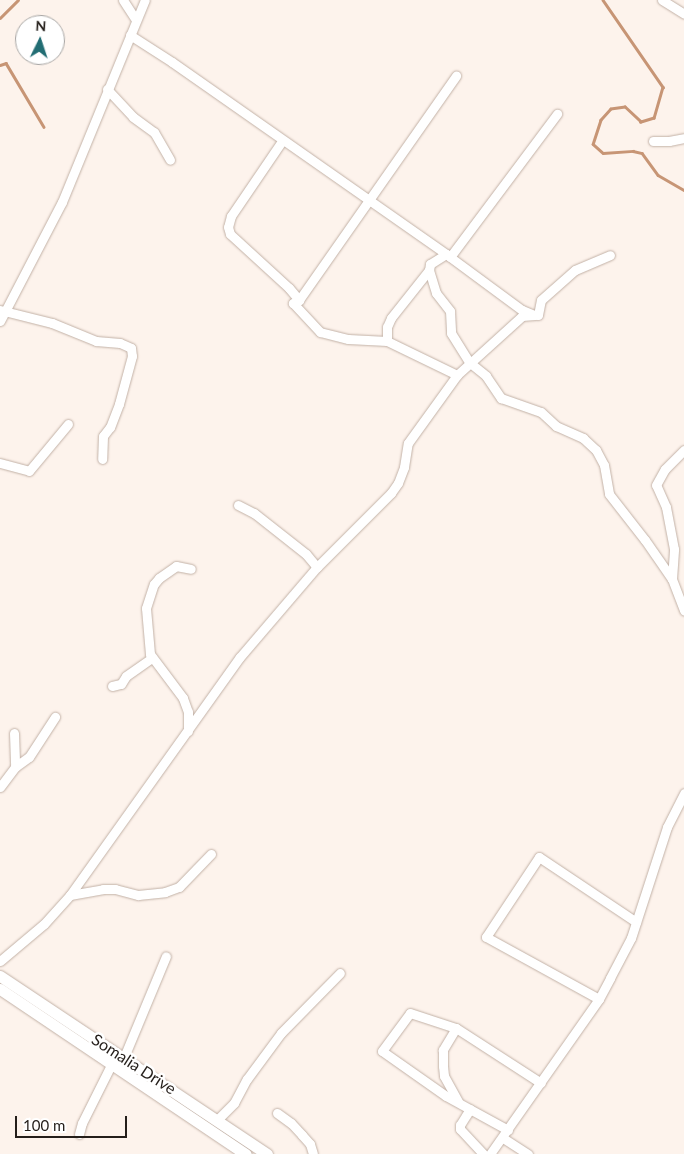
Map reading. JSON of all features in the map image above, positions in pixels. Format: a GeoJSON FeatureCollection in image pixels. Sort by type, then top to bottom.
{"type":"FeatureCollection","features":[{"type":"Feature","properties":{"kind":"main road","name":"Somalia Drive"},"geometry":{"type":"LineString","coordinates":[[0,976],[268,1154]]}},
{"type":"Feature","properties":{"kind":"main road","name":"Somalia Drive"},"geometry":{"type":"LineString","coordinates":[[0,989],[246,1154]]}},
{"type":"Feature","properties":{"kind":"street"},"geometry":{"type":"LineString","coordinates":[[123,0],[136,20]]}},
{"type":"Feature","properties":{"kind":"street"},"geometry":{"type":"LineString","coordinates":[[102,459],[103,436],[110,427],[119,404],[132,356],[131,348],[116,342],[96,341],[52,323],[1,314],[62,202],[145,0]]}},
{"type":"Feature","properties":{"kind":"street"},"geometry":{"type":"LineString","coordinates":[[662,0],[684,14]]}},
{"type":"Feature","properties":{"kind":"street"},"geometry":{"type":"LineString","coordinates":[[130,36],[172,62],[282,141],[448,255],[522,310],[538,315]]}},
{"type":"Feature","properties":{"kind":"street"},"geometry":{"type":"LineString","coordinates":[[456,76],[439,103],[419,127],[299,300],[293,303],[320,332],[348,339],[387,341],[457,375]]}},
{"type":"Feature","properties":{"kind":"street"},"geometry":{"type":"LineString","coordinates":[[107,89],[133,117],[154,132],[170,160]]}},
{"type":"Feature","properties":{"kind":"street"},"geometry":{"type":"LineString","coordinates":[[557,114],[448,255],[430,264],[429,270],[436,293],[450,311],[450,333],[469,362],[486,376],[501,398],[542,412],[556,426],[576,434],[589,442],[604,465],[607,488],[612,499],[645,540],[672,580],[684,611]]}},
{"type":"Feature","properties":{"kind":"street"},"geometry":{"type":"LineString","coordinates":[[653,141],[669,141],[684,138]]}},
{"type":"Feature","properties":{"kind":"street"},"geometry":{"type":"LineString","coordinates":[[282,141],[231,216],[228,228],[235,239],[289,288],[299,300]]}},
{"type":"Feature","properties":{"kind":"street"},"geometry":{"type":"LineString","coordinates":[[538,315],[541,300],[575,270],[610,255]]}},
{"type":"Feature","properties":{"kind":"street"},"geometry":{"type":"LineString","coordinates":[[387,341],[387,327],[391,318],[429,270]]}},
{"type":"Feature","properties":{"kind":"street"},"geometry":{"type":"LineString","coordinates":[[0,961],[44,924],[70,895],[240,656],[317,567],[403,482],[408,443],[457,375],[469,362],[522,316],[538,315]]}},
{"type":"Feature","properties":{"kind":"street"},"geometry":{"type":"LineString","coordinates":[[0,463],[29,470],[68,424]]}},
{"type":"Feature","properties":{"kind":"street"},"geometry":{"type":"LineString","coordinates":[[672,580],[674,550],[666,508],[656,486],[665,469],[684,450]]}},
{"type":"Feature","properties":{"kind":"street"},"geometry":{"type":"LineString","coordinates":[[238,505],[254,512],[306,554],[317,567]]}},
{"type":"Feature","properties":{"kind":"street"},"geometry":{"type":"LineString","coordinates":[[188,731],[188,712],[183,698],[152,658],[149,649],[146,608],[154,584],[176,566],[191,569]]}},
{"type":"Feature","properties":{"kind":"street"},"geometry":{"type":"LineString","coordinates":[[112,686],[120,684],[126,676],[152,658]]}},
{"type":"Feature","properties":{"kind":"street"},"geometry":{"type":"LineString","coordinates":[[0,786],[15,767],[26,760],[55,718]]}},
{"type":"Feature","properties":{"kind":"street"},"geometry":{"type":"LineString","coordinates":[[14,733],[15,767]]}},
{"type":"Feature","properties":{"kind":"street"},"geometry":{"type":"LineString","coordinates":[[490,1154],[599,999],[630,938],[668,827],[684,793]]}},
{"type":"Feature","properties":{"kind":"street"},"geometry":{"type":"LineString","coordinates":[[70,895],[103,889],[115,889],[138,895],[152,895],[165,892],[179,887],[211,854]]}},
{"type":"Feature","properties":{"kind":"street"},"geometry":{"type":"LineString","coordinates":[[599,999],[486,937],[539,858],[636,922]]}},
{"type":"Feature","properties":{"kind":"street"},"geometry":{"type":"LineString","coordinates":[[124,1057],[166,956]]}},
{"type":"Feature","properties":{"kind":"street"},"geometry":{"type":"LineString","coordinates":[[218,1119],[234,1102],[247,1079],[281,1033],[340,973]]}},
{"type":"Feature","properties":{"kind":"street"},"geometry":{"type":"LineString","coordinates":[[528,1154],[505,1134],[470,1109],[459,1104],[382,1052],[410,1013],[456,1028],[541,1083]]}},
{"type":"Feature","properties":{"kind":"street"},"geometry":{"type":"LineString","coordinates":[[456,1028],[443,1050],[443,1066],[448,1084],[459,1104]]}},
{"type":"Feature","properties":{"kind":"street"},"geometry":{"type":"LineString","coordinates":[[79,1134],[112,1063]]}},
{"type":"Feature","properties":{"kind":"street"},"geometry":{"type":"LineString","coordinates":[[470,1109],[460,1125],[460,1129],[484,1154]]}},
{"type":"Feature","properties":{"kind":"street"},"geometry":{"type":"LineString","coordinates":[[278,1113],[291,1123],[310,1144],[313,1154]]}},
{"type":"Feature","properties":{"kind":"waterway"},"geometry":{"type":"LineString","coordinates":[[0,18],[18,0]]}},
{"type":"Feature","properties":{"kind":"waterway"},"geometry":{"type":"LineString","coordinates":[[603,0],[663,87],[654,118],[641,122],[625,107],[611,109],[601,120],[593,144],[603,153],[633,151],[642,153],[658,175],[684,190]]}},
{"type":"Feature","properties":{"kind":"waterway"},"geometry":{"type":"LineString","coordinates":[[0,65],[6,63],[44,127]]}}]}
